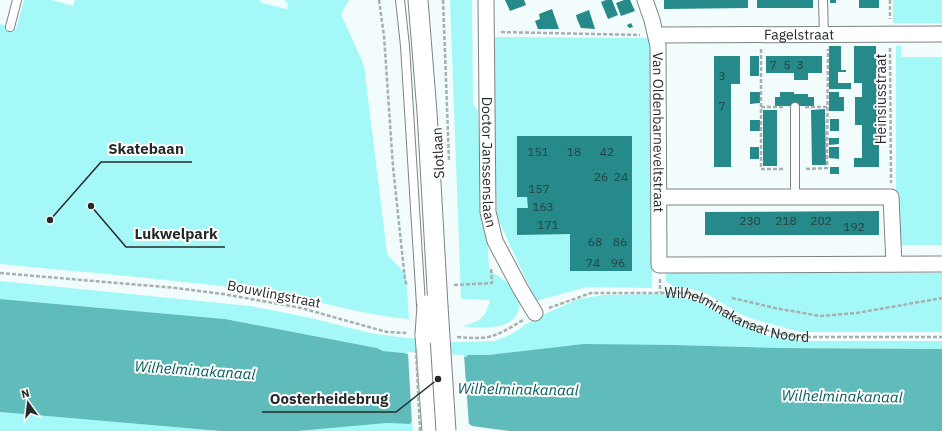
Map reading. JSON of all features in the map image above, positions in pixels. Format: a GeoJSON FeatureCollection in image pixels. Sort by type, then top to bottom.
{"type":"FeatureCollection","features":[{"type":"Feature","properties":{"kind":"street","name":"Slotlaan"},"geometry":{"type":"LineString","coordinates":[[407,0],[412,40],[433,306]]}},
{"type":"Feature","properties":{"kind":"street","name":"Slotlaan"},"geometry":{"type":"LineString","coordinates":[[418,0],[427,112],[433,306]]}},
{"type":"Feature","properties":{"kind":"street","name":"Doctor Janssenslaan"},"geometry":{"type":"LineString","coordinates":[[486,0],[488,212],[495,241],[520,288],[536,313]]}},
{"type":"Feature","properties":{"kind":"street","name":"Van Oldenbarneveltstraat"},"geometry":{"type":"LineString","coordinates":[[645,0],[658,46],[659,265]]}},
{"type":"Feature","properties":{"kind":"street","name":"Fagelstraat"},"geometry":{"type":"LineString","coordinates":[[656,35],[942,34]]}},
{"type":"Feature","properties":{"kind":"street"},"geometry":{"type":"LineString","coordinates":[[659,197],[891,197],[894,264]]}},
{"type":"Feature","properties":{"kind":"street","name":"Wilhelminakanaal Noord"},"geometry":{"type":"LineString","coordinates":[[659,265],[942,264]]}},
{"type":"Feature","properties":{"kind":"street"},"geometry":{"type":"LineString","coordinates":[[432,431],[425,335],[433,306]]}},
{"type":"Feature","properties":{"kind":"street"},"geometry":{"type":"LineString","coordinates":[[433,306],[446,431]]}},
{"type":"Feature","properties":{"kind":"lane"},"geometry":{"type":"LineString","coordinates":[[10,26],[17,0]]}},
{"type":"Feature","properties":{"kind":"lane","name":"Slotlaan"},"geometry":{"type":"LineString","coordinates":[[400,0],[433,306]]}},
{"type":"Feature","properties":{"kind":"lane"},"geometry":{"type":"LineString","coordinates":[[823,0],[824,35]]}},
{"type":"Feature","properties":{"kind":"lane"},"geometry":{"type":"LineString","coordinates":[[795,107],[795,197]]}},
{"type":"Feature","properties":{"kind":"lane","name":"Slotlaan"},"geometry":{"type":"LineString","coordinates":[[433,306],[440,198]]}},
{"type":"Feature","properties":{"kind":"path"},"geometry":{"type":"LineString","coordinates":[[379,0],[384,36],[393,167],[405,280],[409,292]]}},
{"type":"Feature","properties":{"kind":"path","name":"Slotlaan"},"geometry":{"type":"LineString","coordinates":[[444,0],[449,167]]}},
{"type":"Feature","properties":{"kind":"path","name":"Heinsiusstraat"},"geometry":{"type":"LineString","coordinates":[[890,0],[891,197]]}},
{"type":"Feature","properties":{"kind":"path"},"geometry":{"type":"LineString","coordinates":[[486,32],[656,35]]}},
{"type":"Feature","properties":{"kind":"path","name":"Bouwlingstraat"},"geometry":{"type":"LineString","coordinates":[[0,273],[176,288],[223,294],[301,308],[387,332],[410,334]]}},
{"type":"Feature","properties":{"kind":"path"},"geometry":{"type":"LineString","coordinates":[[453,277],[454,285],[492,283]]}},
{"type":"Feature","properties":{"kind":"path","name":"Wilhelminakanaal Noord"},"geometry":{"type":"LineString","coordinates":[[536,313],[591,293],[686,293],[704,299],[743,322],[775,333],[802,336],[942,337]]}},
{"type":"Feature","properties":{"kind":"path"},"geometry":{"type":"LineString","coordinates":[[732,298],[820,316],[857,313],[942,298]]}},
{"type":"Feature","properties":{"kind":"path"},"geometry":{"type":"LineString","coordinates":[[454,337],[476,339],[489,338],[500,334],[536,313]]}},
{"type":"Feature","properties":{"kind":"path"},"geometry":{"type":"LineString","coordinates":[[415,344],[420,431]]}},
{"type":"Feature","properties":{"kind":"shaded area"},"geometry":{"type":"Polygon","coordinates":[[[24,0],[52,0],[73,6],[75,0],[259,0],[262,3],[287,9],[288,4],[284,0],[349,0],[341,14],[364,65],[387,253],[406,274],[409,319],[371,314],[297,297],[260,291],[0,264],[0,24],[16,29],[24,0]]]}},
{"type":"Feature","properties":{"kind":"shaded area"},"geometry":{"type":"Polygon","coordinates":[[[450,0],[472,0],[473,104],[478,111],[481,210],[488,250],[489,269],[506,281],[514,289],[520,299],[519,309],[514,319],[507,324],[495,327],[463,326],[478,321],[484,315],[490,300],[461,299],[450,0]]]}},
{"type":"Feature","properties":{"kind":"shaded area"},"geometry":{"type":"Polygon","coordinates":[[[893,0],[942,0],[942,23],[893,23],[893,0]]]}},
{"type":"Feature","properties":{"kind":"shaded area"},"geometry":{"type":"Polygon","coordinates":[[[492,37],[653,38],[652,288],[587,287],[536,301],[497,217],[492,37]]]}},
{"type":"Feature","properties":{"kind":"shaded area"},"geometry":{"type":"Polygon","coordinates":[[[896,46],[901,46],[901,57],[942,57],[942,245],[896,245],[896,46]]]}},
{"type":"Feature","properties":{"kind":"shaded area"},"geometry":{"type":"Polygon","coordinates":[[[666,273],[942,273],[942,332],[800,332],[746,317],[707,294],[692,289],[673,286],[666,281],[666,273]]]}},
{"type":"Feature","properties":{"kind":"shaded area"},"geometry":{"type":"Polygon","coordinates":[[[0,281],[250,306],[311,318],[370,333],[406,338],[458,342],[495,341],[512,334],[534,319],[578,299],[603,295],[659,294],[699,302],[727,318],[764,335],[803,341],[942,341],[942,349],[779,348],[674,345],[468,355],[467,357],[407,354],[383,351],[377,348],[225,319],[0,299],[0,281]]]}},
{"type":"Feature","properties":{"kind":"shaded area"},"geometry":{"type":"Polygon","coordinates":[[[0,412],[220,431],[0,431],[0,412]]]}},
{"type":"Feature","properties":{"kind":"shaded area"},"geometry":{"type":"Polygon","coordinates":[[[412,421],[413,431],[298,431],[387,423],[410,424],[412,421]]]}},
{"type":"Feature","properties":{"kind":"water","name":"Wilhelminakanaal"},"geometry":{"type":"Polygon","coordinates":[[[0,299],[225,319],[377,348],[383,351],[407,354],[466,357],[468,355],[488,355],[584,344],[779,348],[942,349],[942,431],[509,431],[472,426],[468,423],[413,420],[410,424],[387,423],[298,431],[220,431],[0,412],[0,299]]]}},
{"type":"Feature","properties":{"kind":"pier"},"geometry":{"type":"Polygon","coordinates":[[[408,352],[464,355],[469,426],[414,422],[412,424],[408,352]]]}},
{"type":"Feature","properties":{"kind":"building"},"geometry":{"type":"Polygon","coordinates":[[[505,0],[524,0],[526,5],[510,11],[505,0]]]}},
{"type":"Feature","properties":{"kind":"building"},"geometry":{"type":"Polygon","coordinates":[[[612,0],[618,15],[608,19],[601,2],[612,0]]]}},
{"type":"Feature","properties":{"kind":"building"},"geometry":{"type":"Polygon","coordinates":[[[624,0],[630,0],[635,11],[621,16],[616,3],[624,0]]]}},
{"type":"Feature","properties":{"kind":"building"},"geometry":{"type":"Polygon","coordinates":[[[664,0],[748,0],[748,8],[664,9],[664,0]]]}},
{"type":"Feature","properties":{"kind":"building"},"geometry":{"type":"Polygon","coordinates":[[[757,0],[813,0],[813,8],[757,8],[757,0]]]}},
{"type":"Feature","properties":{"kind":"building"},"geometry":{"type":"Polygon","coordinates":[[[830,0],[836,0],[836,3],[830,3],[830,0]]]}},
{"type":"Feature","properties":{"kind":"building"},"geometry":{"type":"Polygon","coordinates":[[[859,0],[879,0],[879,8],[859,8],[859,0]]]}},
{"type":"Feature","properties":{"kind":"building"},"geometry":{"type":"Polygon","coordinates":[[[552,9],[559,29],[538,29],[535,21],[540,19],[539,14],[552,9]]]}},
{"type":"Feature","properties":{"kind":"building"},"geometry":{"type":"Polygon","coordinates":[[[589,10],[595,29],[581,28],[577,19],[576,15],[589,10]]]}},
{"type":"Feature","properties":{"kind":"building"},"geometry":{"type":"Polygon","coordinates":[[[631,23],[633,27],[629,28],[627,25],[631,23]]]}},
{"type":"Feature","properties":{"kind":"building"},"geometry":{"type":"Polygon","coordinates":[[[829,46],[841,46],[841,70],[846,70],[846,72],[838,72],[838,83],[851,83],[851,89],[829,89],[829,46]]]}},
{"type":"Feature","properties":{"kind":"building"},"geometry":{"type":"Polygon","coordinates":[[[854,46],[876,46],[876,56],[879,56],[879,167],[854,167],[854,158],[862,158],[862,125],[855,125],[855,97],[862,97],[862,83],[854,83],[854,46]]]}},
{"type":"Feature","properties":{"kind":"building"},"geometry":{"type":"Polygon","coordinates":[[[714,56],[740,56],[740,84],[731,84],[731,167],[714,167],[714,56]]]}},
{"type":"Feature","properties":{"kind":"building"},"geometry":{"type":"Polygon","coordinates":[[[750,56],[759,56],[759,76],[750,76],[750,56]]]}},
{"type":"Feature","properties":{"kind":"building"},"geometry":{"type":"Polygon","coordinates":[[[766,56],[822,56],[822,73],[808,73],[808,80],[794,80],[794,73],[766,73],[766,56]]]}},
{"type":"Feature","properties":{"kind":"building"},"geometry":{"type":"Polygon","coordinates":[[[750,92],[760,92],[760,103],[750,104],[750,92]]]}},
{"type":"Feature","properties":{"kind":"building"},"geometry":{"type":"Polygon","coordinates":[[[780,92],[808,94],[808,97],[814,97],[814,106],[775,106],[775,97],[780,97],[780,92]]]}},
{"type":"Feature","properties":{"kind":"building"},"geometry":{"type":"Polygon","coordinates":[[[829,92],[839,92],[839,97],[844,97],[844,111],[829,111],[829,92]]]}},
{"type":"Feature","properties":{"kind":"building"},"geometry":{"type":"Polygon","coordinates":[[[825,109],[826,165],[812,165],[811,110],[825,109]]]}},
{"type":"Feature","properties":{"kind":"building"},"geometry":{"type":"Polygon","coordinates":[[[763,110],[777,110],[777,166],[763,166],[763,110]]]}},
{"type":"Feature","properties":{"kind":"building"},"geometry":{"type":"Polygon","coordinates":[[[830,119],[839,119],[839,131],[830,131],[830,119]]]}},
{"type":"Feature","properties":{"kind":"building"},"geometry":{"type":"Polygon","coordinates":[[[750,120],[760,120],[760,131],[750,131],[750,120]]]}},
{"type":"Feature","properties":{"kind":"building"},"geometry":{"type":"Polygon","coordinates":[[[517,136],[632,136],[632,271],[570,271],[570,234],[517,235],[517,208],[528,208],[527,197],[517,197],[517,136]]]}},
{"type":"Feature","properties":{"kind":"building"},"geometry":{"type":"Polygon","coordinates":[[[829,138],[839,138],[839,144],[829,145],[829,138]]]}},
{"type":"Feature","properties":{"kind":"building"},"geometry":{"type":"Polygon","coordinates":[[[750,147],[759,147],[759,159],[750,159],[750,147]]]}},
{"type":"Feature","properties":{"kind":"building"},"geometry":{"type":"Polygon","coordinates":[[[829,147],[839,147],[839,159],[829,158],[829,147]]]}},
{"type":"Feature","properties":{"kind":"building"},"geometry":{"type":"Polygon","coordinates":[[[830,167],[839,167],[839,174],[830,174],[830,167]]]}},
{"type":"Feature","properties":{"kind":"building"},"geometry":{"type":"Polygon","coordinates":[[[879,211],[879,235],[705,235],[705,212],[879,211]]]}},
{"type":"Feature","properties":{"kind":"place","name":"Lukwelpark"},"geometry":{"type":"Point","coordinates":[91,206]}},
{"type":"Feature","properties":{"kind":"place","name":"Skatebaan"},"geometry":{"type":"Point","coordinates":[50,220]}},
{"type":"Feature","properties":{"kind":"place","name":"Oosterheidebrug"},"geometry":{"type":"Point","coordinates":[438,379]}}]}
